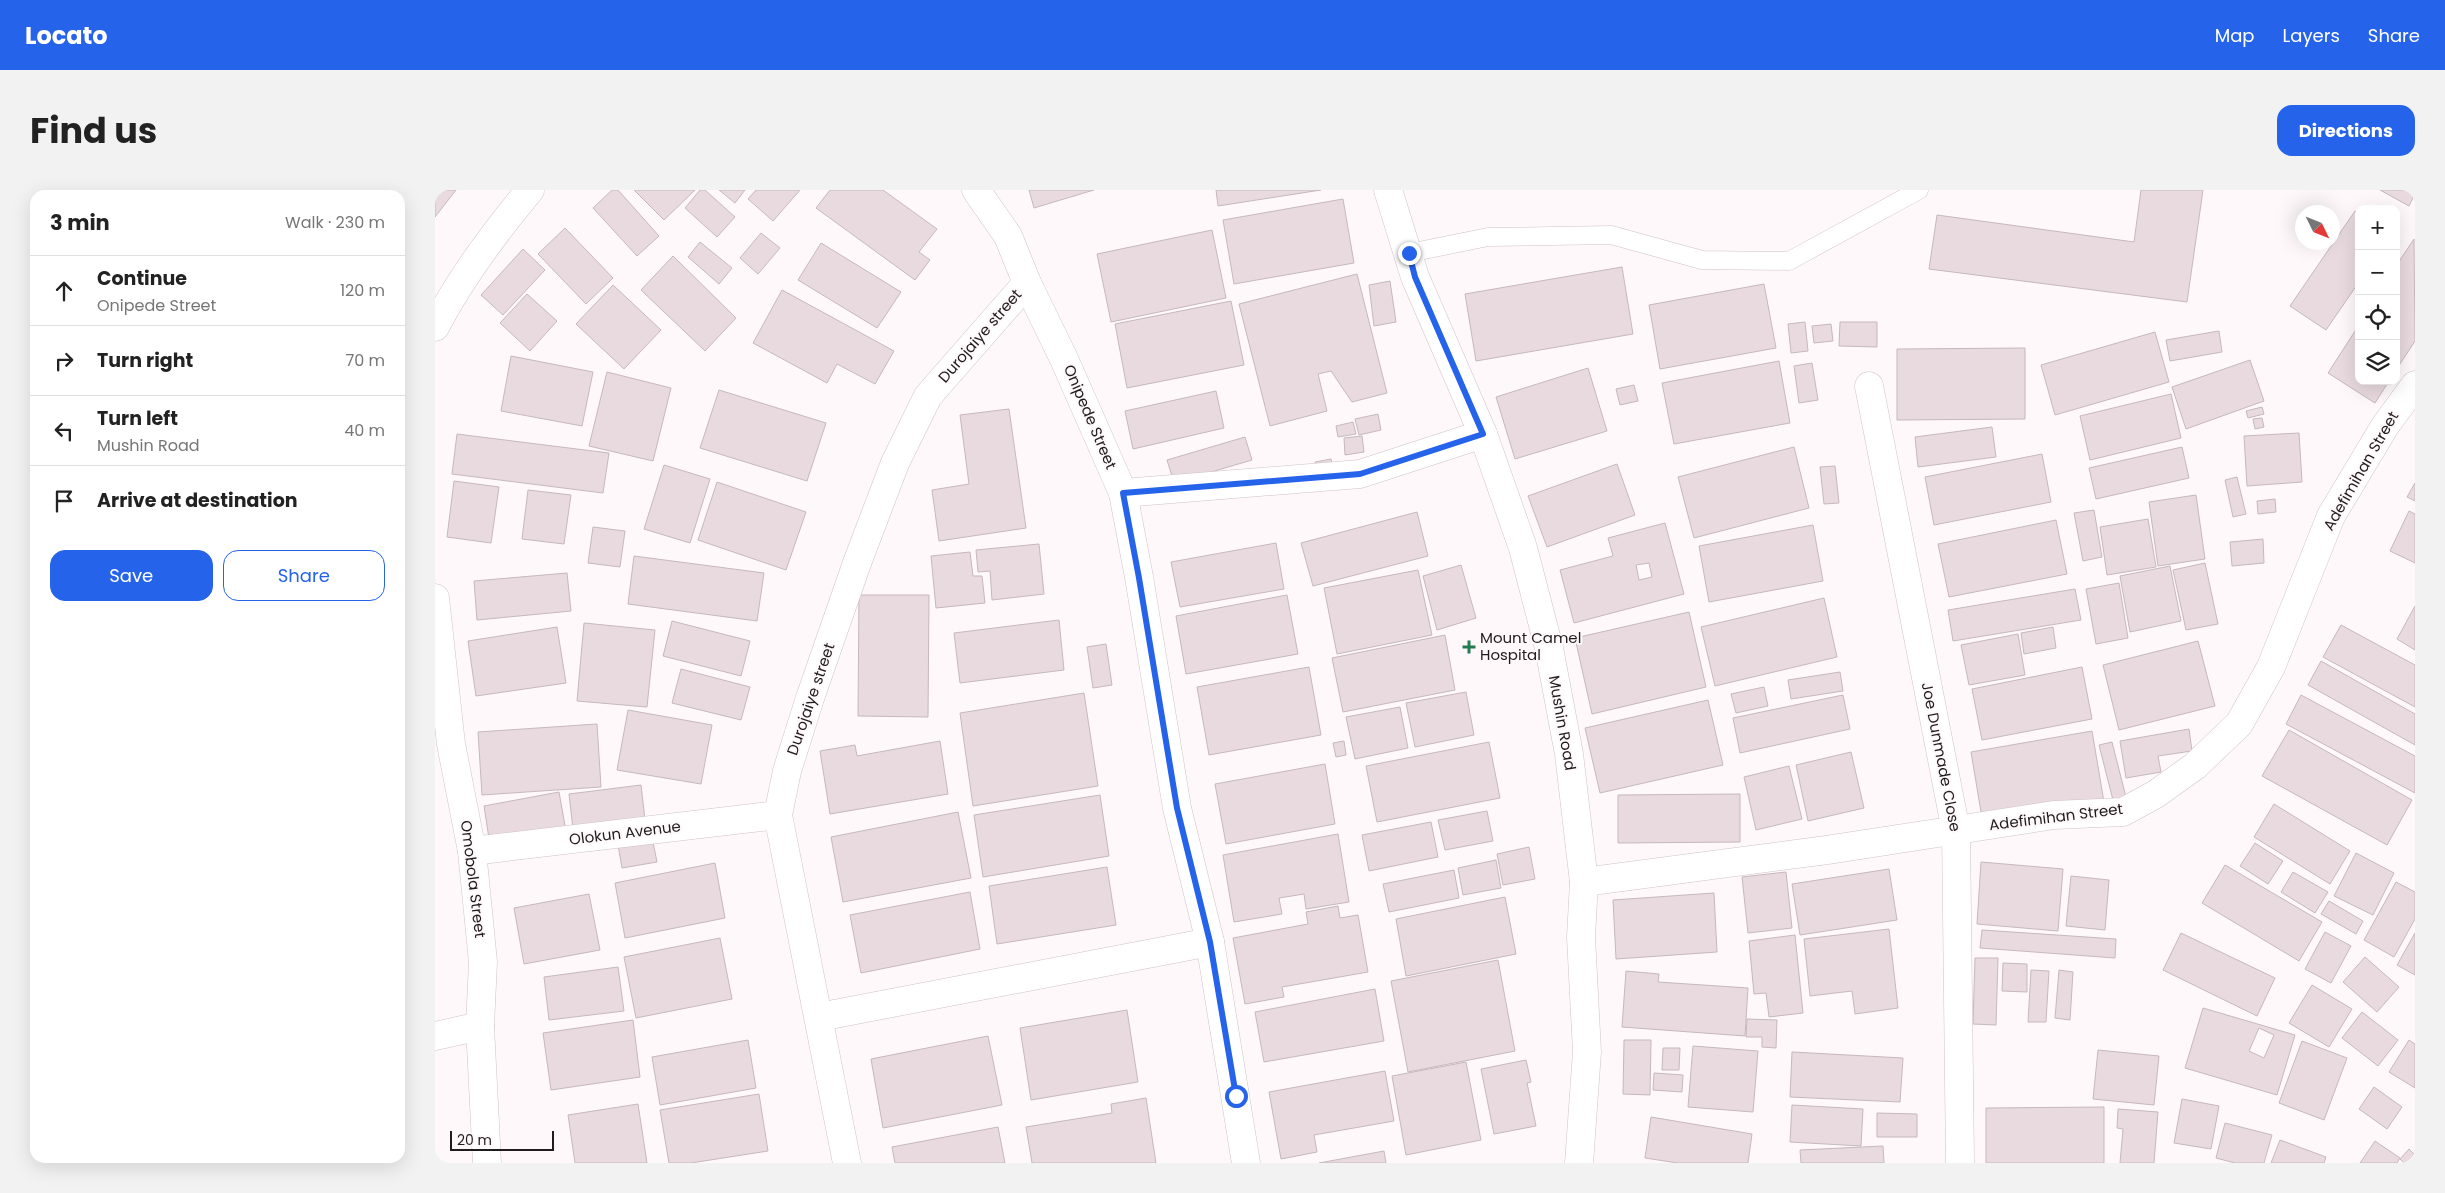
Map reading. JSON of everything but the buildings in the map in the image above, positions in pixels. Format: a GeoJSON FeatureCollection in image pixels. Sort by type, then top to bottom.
{"type":"FeatureCollection","features":[{"type":"Feature","properties":{"kind":"street"},"geometry":{"type":"LineString","coordinates":[[435,327],[451,295],[497,230],[530,190]]}},
{"type":"Feature","properties":{"kind":"street","name":"Onipede Street"},"geometry":{"type":"LineString","coordinates":[[976,190],[1008,236],[1027,283],[1064,359],[1123,493],[1177,808],[1210,942],[1246,1163]]}},
{"type":"Feature","properties":{"kind":"street","name":"Mushin Road"},"geometry":{"type":"LineString","coordinates":[[1388,190],[1415,277],[1483,434],[1523,548],[1549,648],[1569,754],[1584,882],[1581,937],[1587,1052],[1579,1163]]}},
{"type":"Feature","properties":{"kind":"street","name":"Durojaiye street"},"geometry":{"type":"LineString","coordinates":[[847,1163],[778,815],[787,771],[857,563],[895,463],[927,396],[1027,283]]}},
{"type":"Feature","properties":{"kind":"street","name":"Adefimihan Street"},"geometry":{"type":"LineString","coordinates":[[1584,882],[1956,831],[2054,815],[2123,812],[2156,794],[2195,766],[2239,724],[2271,667],[2331,516],[2385,426],[2415,385]]}},
{"type":"Feature","properties":{"kind":"street","name":"Joe Dunmade Close"},"geometry":{"type":"LineString","coordinates":[[1869,386],[1956,831],[1960,1163]]}},
{"type":"Feature","properties":{"kind":"street"},"geometry":{"type":"LineString","coordinates":[[1123,493],[1360,474],[1483,434]]}},
{"type":"Feature","properties":{"kind":"street","name":"Omobola Street"},"geometry":{"type":"LineString","coordinates":[[435,598],[451,744],[472,851],[483,962],[480,1026],[487,1163]]}},
{"type":"Feature","properties":{"kind":"street","name":"Olokun Avenue"},"geometry":{"type":"LineString","coordinates":[[472,851],[778,815]]}},
{"type":"Feature","properties":{"kind":"street"},"geometry":{"type":"LineString","coordinates":[[819,1017],[1210,942]]}},
{"type":"Feature","properties":{"kind":"street"},"geometry":{"type":"LineString","coordinates":[[435,1036],[480,1026]]}},
{"type":"Feature","properties":{"kind":"lane"},"geometry":{"type":"LineString","coordinates":[[1409,253],[1488,237],[1611,235],[1702,260],[1789,260],[1919,190]]}},
{"type":"Feature","properties":{"kind":"place","name":"Mount Camel Hospital"},"geometry":{"type":"Point","coordinates":[1469,647]}},
{"type":"Feature","properties":{"kind":"route"},"geometry":{"type":"LineString","coordinates":[[1236,1096],[1210,942],[1177,808],[1123,493],[1360,474],[1483,434],[1415,277],[1409,253]]}}]}
